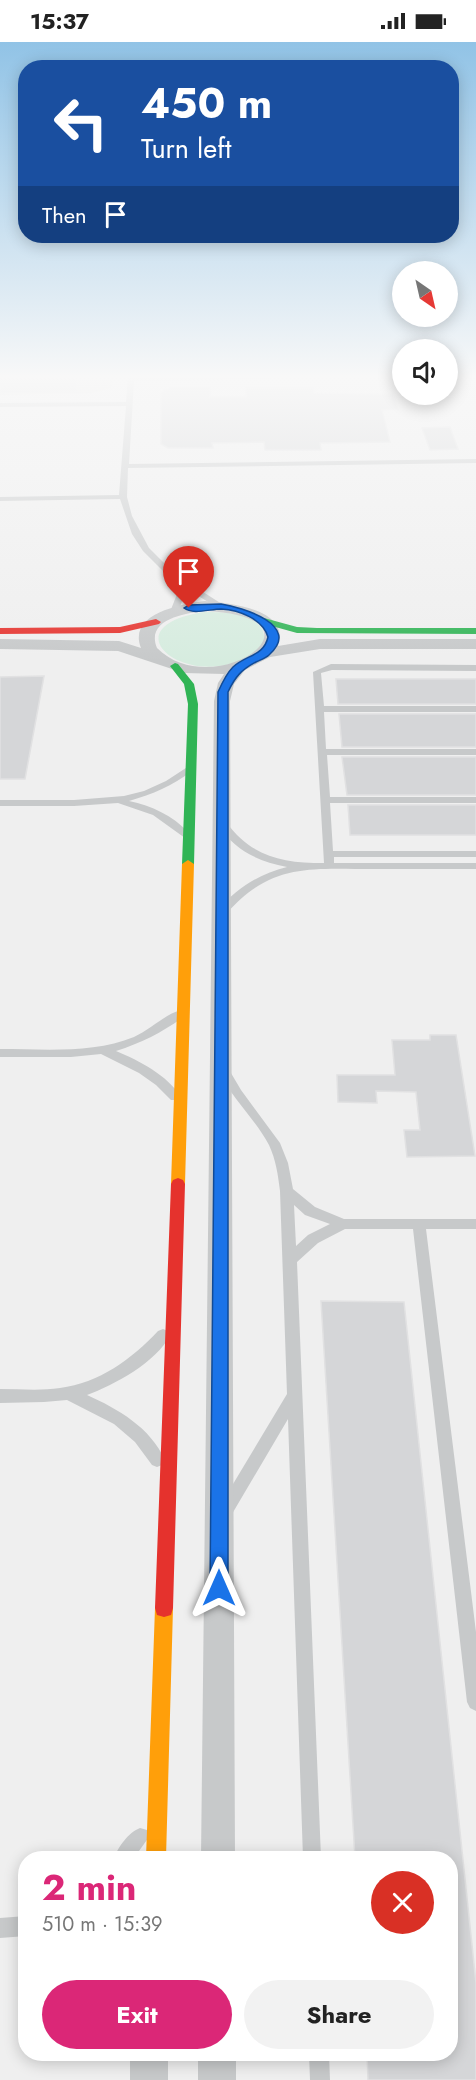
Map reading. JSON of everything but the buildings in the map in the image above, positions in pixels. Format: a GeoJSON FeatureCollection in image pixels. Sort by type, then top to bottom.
{"type":"FeatureCollection","features":[{"type":"Feature","properties":{"kind":"street"},"geometry":{"type":"LineString","coordinates":[[0,631],[120,630],[156,622],[174,612],[205,606],[221,606],[297,630],[476,631]]}},
{"type":"Feature","properties":{"kind":"street"},"geometry":{"type":"LineString","coordinates":[[264,621],[273,637],[265,653]]}},
{"type":"Feature","properties":{"kind":"street"},"geometry":{"type":"LineString","coordinates":[[156,622],[148,631],[146,640],[150,650],[159,659]]}},
{"type":"Feature","properties":{"kind":"street"},"geometry":{"type":"LineString","coordinates":[[0,644],[119,646],[175,666],[206,671],[239,667],[265,653],[320,644],[476,644]]}},
{"type":"Feature","properties":{"kind":"street"},"geometry":{"type":"LineString","coordinates":[[156,1851],[191,767],[192,694],[189,684],[175,666]]}},
{"type":"Feature","properties":{"kind":"street"},"geometry":{"type":"LineString","coordinates":[[218,1851],[223,692],[226,683],[239,667]]}},
{"type":"Feature","properties":{"kind":"street"},"geometry":{"type":"LineString","coordinates":[[217,2061],[217,2080]]}},
{"type":"Feature","properties":{"kind":"lane"},"geometry":{"type":"LineString","coordinates":[[125,471],[123,497],[132,529],[142,545],[173,578],[221,606]]}},
{"type":"Feature","properties":{"kind":"lane"},"geometry":{"type":"LineString","coordinates":[[0,499],[123,497]]}},
{"type":"Feature","properties":{"kind":"lane"},"geometry":{"type":"LineString","coordinates":[[173,578],[181,594],[174,612]]}},
{"type":"Feature","properties":{"kind":"lane"},"geometry":{"type":"LineString","coordinates":[[329,866],[317,675],[320,669],[476,668]]}},
{"type":"Feature","properties":{"kind":"lane"},"geometry":{"type":"LineString","coordinates":[[319,709],[476,709]]}},
{"type":"Feature","properties":{"kind":"lane"},"geometry":{"type":"LineString","coordinates":[[321,752],[476,752]]}},
{"type":"Feature","properties":{"kind":"lane"},"geometry":{"type":"LineString","coordinates":[[0,803],[118,801],[162,789],[191,767]]}},
{"type":"Feature","properties":{"kind":"lane"},"geometry":{"type":"LineString","coordinates":[[324,800],[476,800]]}},
{"type":"Feature","properties":{"kind":"lane"},"geometry":{"type":"LineString","coordinates":[[118,801],[141,806],[161,814],[177,825],[188,839]]}},
{"type":"Feature","properties":{"kind":"lane"},"geometry":{"type":"LineString","coordinates":[[222,824],[232,840],[250,853],[274,862],[302,867]]}},
{"type":"Feature","properties":{"kind":"lane"},"geometry":{"type":"LineString","coordinates":[[328,854],[476,854]]}},
{"type":"Feature","properties":{"kind":"lane"},"geometry":{"type":"LineString","coordinates":[[222,912],[235,896],[253,882],[276,872],[302,867],[476,866]]}},
{"type":"Feature","properties":{"kind":"lane"},"geometry":{"type":"LineString","coordinates":[[0,1053],[105,1051],[149,1035],[183,1011]]}},
{"type":"Feature","properties":{"kind":"lane"},"geometry":{"type":"LineString","coordinates":[[105,1051],[148,1071],[166,1086],[180,1103]]}},
{"type":"Feature","properties":{"kind":"lane"},"geometry":{"type":"LineString","coordinates":[[221,1064],[241,1101],[269,1134],[279,1152],[285,1171],[312,1851]]}},
{"type":"Feature","properties":{"kind":"lane"},"geometry":{"type":"LineString","coordinates":[[287,1191],[310,1211],[343,1224],[476,1224]]}},
{"type":"Feature","properties":{"kind":"lane"},"geometry":{"type":"LineString","coordinates":[[290,1260],[313,1239],[343,1224]]}},
{"type":"Feature","properties":{"kind":"lane"},"geometry":{"type":"LineString","coordinates":[[419,1224],[476,1702]]}},
{"type":"Feature","properties":{"kind":"lane"},"geometry":{"type":"LineString","coordinates":[[0,1396],[69,1394],[101,1382],[130,1366],[154,1345],[173,1322]]}},
{"type":"Feature","properties":{"kind":"lane"},"geometry":{"type":"LineString","coordinates":[[69,1394],[101,1406],[129,1425],[152,1450],[168,1480]]}},
{"type":"Feature","properties":{"kind":"lane"},"geometry":{"type":"LineString","coordinates":[[219,1521],[295,1395]]}},
{"type":"Feature","properties":{"kind":"lane"},"geometry":{"type":"LineString","coordinates":[[130,1851],[157,1808]]}},
{"type":"Feature","properties":{"kind":"lane"},"geometry":{"type":"LineString","coordinates":[[0,1928],[18,1928]]}},
{"type":"Feature","properties":{"kind":"lane"},"geometry":{"type":"LineString","coordinates":[[319,2061],[320,2080]]}},
{"type":"Feature","properties":{"kind":"green space"},"geometry":{"type":"Polygon","coordinates":[[[204,612],[220,612],[248,618],[261,627],[264,646],[261,650],[243,659],[220,666],[198,666],[179,661],[165,652],[159,641],[162,630],[176,620],[204,612]]]}},
{"type":"Feature","properties":{"kind":"traffic: fast"},"geometry":{"type":"LineString","coordinates":[[264,621],[297,630],[317,631],[476,631]]}},
{"type":"Feature","properties":{"kind":"traffic: fast"},"geometry":{"type":"LineString","coordinates":[[175,666],[189,684],[193,704],[188,864]]}},
{"type":"Feature","properties":{"kind":"traffic: slow"},"geometry":{"type":"LineString","coordinates":[[178,1184],[188,864]]}},
{"type":"Feature","properties":{"kind":"traffic: slow"},"geometry":{"type":"LineString","coordinates":[[156,1851],[164,1608]]}},
{"type":"Feature","properties":{"kind":"traffic: jam"},"geometry":{"type":"LineString","coordinates":[[0,631],[120,630],[156,622]]}},
{"type":"Feature","properties":{"kind":"traffic: jam"},"geometry":{"type":"LineString","coordinates":[[164,1608],[178,1184]]}},
{"type":"Feature","properties":{"kind":"route"},"geometry":{"type":"LineString","coordinates":[[189,608],[221,606],[238,609],[264,621],[273,637],[265,653],[231,674],[223,692],[219,1588]]}}]}
